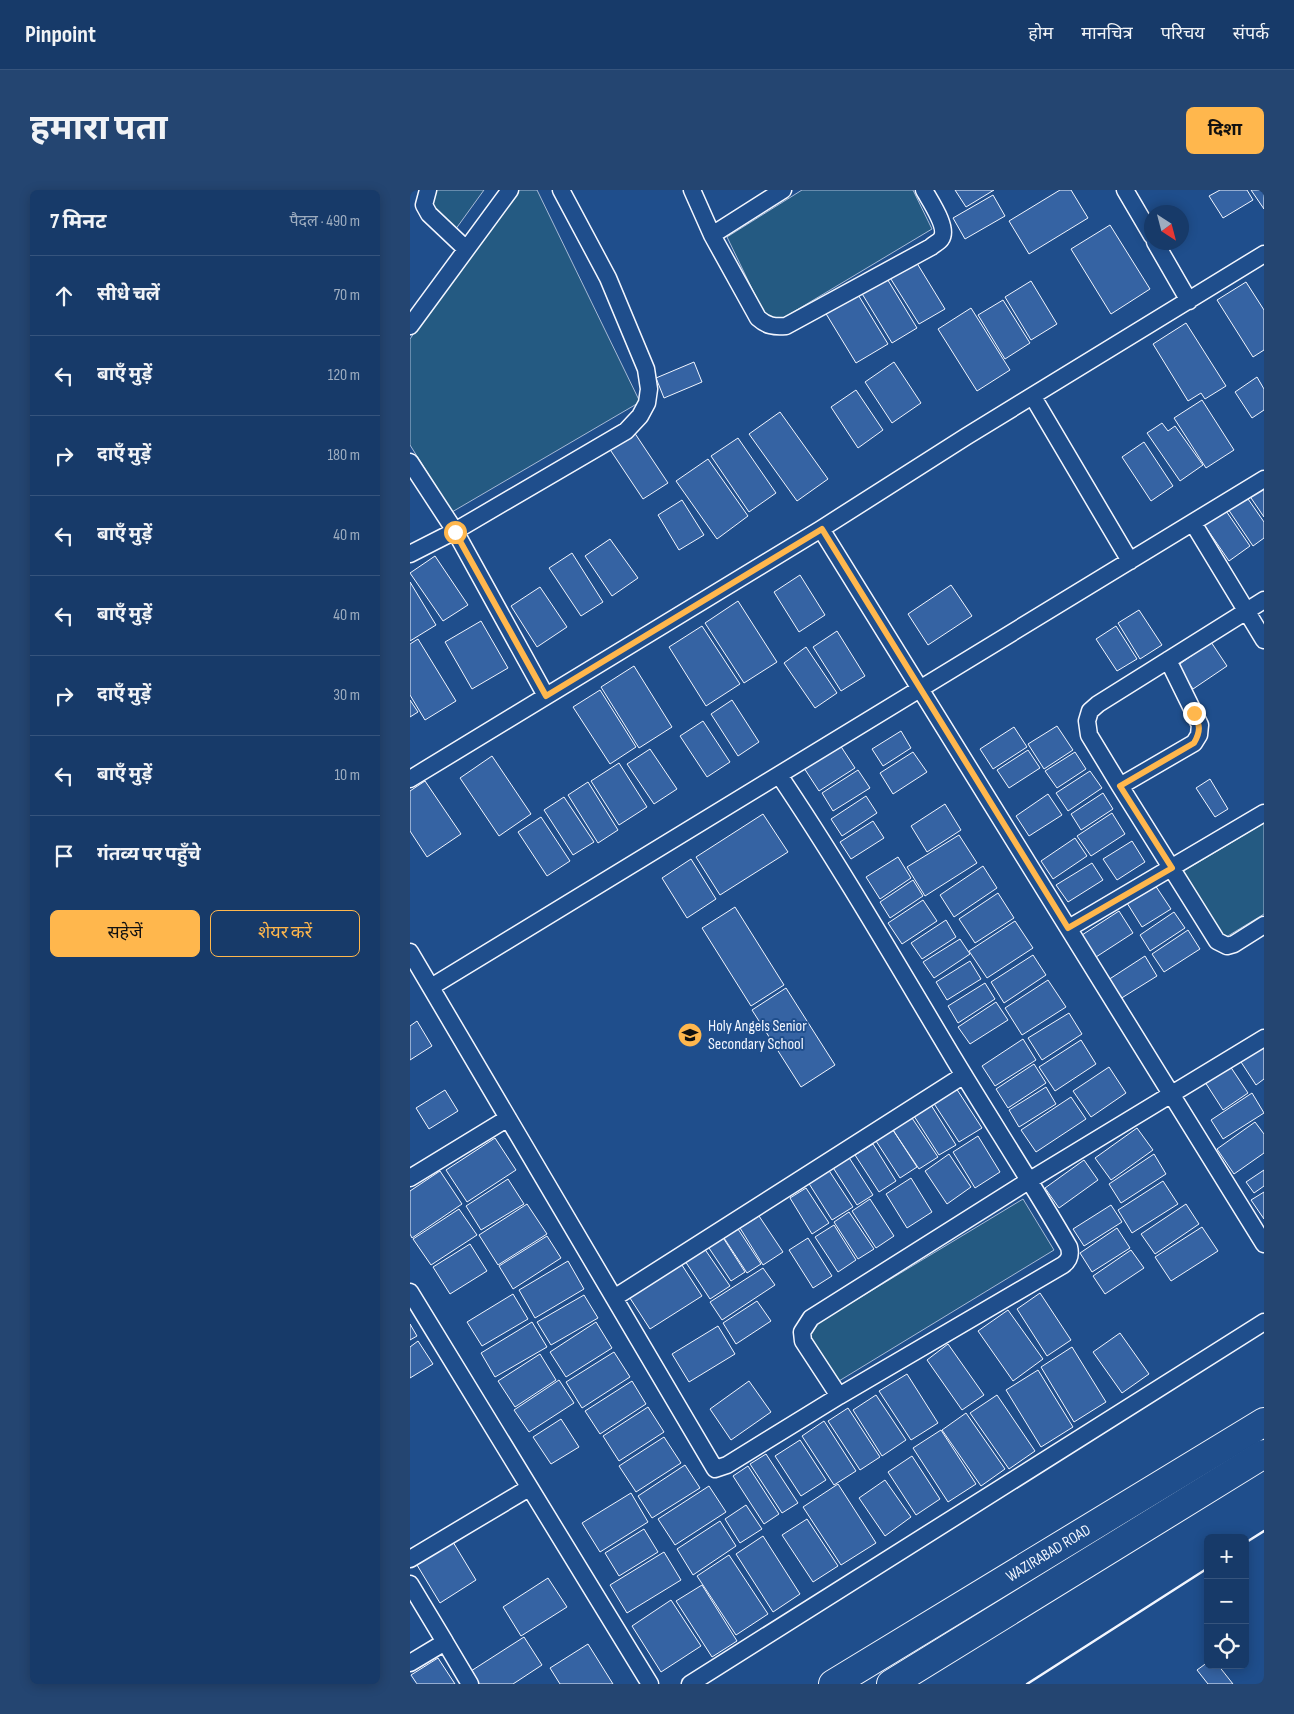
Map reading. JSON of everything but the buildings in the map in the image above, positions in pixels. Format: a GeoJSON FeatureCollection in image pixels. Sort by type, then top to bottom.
{"type":"FeatureCollection","features":[{"type":"Feature","properties":{"kind":"highway","name":"WAZIRABAD ROAD"},"geometry":{"type":"LineString","coordinates":[[833,1684],[1264,1422]]}},
{"type":"Feature","properties":{"kind":"highway","name":"WAZIRABAD ROAD"},"geometry":{"type":"LineString","coordinates":[[891,1684],[1264,1454]]}},
{"type":"Feature","properties":{"kind":"street"},"geometry":{"type":"LineString","coordinates":[[428,190],[424,205],[429,214],[466,249]]}},
{"type":"Feature","properties":{"kind":"street"},"geometry":{"type":"LineString","coordinates":[[410,326],[510,190]]}},
{"type":"Feature","properties":{"kind":"street"},"geometry":{"type":"LineString","coordinates":[[410,554],[455,532],[626,431],[640,416],[647,402],[646,369],[608,278],[561,190]]}},
{"type":"Feature","properties":{"kind":"street"},"geometry":{"type":"LineString","coordinates":[[692,190],[712,235],[758,318],[764,324],[774,327],[786,326],[931,247],[941,239],[944,232],[942,223],[924,190]]}},
{"type":"Feature","properties":{"kind":"street"},"geometry":{"type":"LineString","coordinates":[[712,235],[783,190]]}},
{"type":"Feature","properties":{"kind":"street"},"geometry":{"type":"LineString","coordinates":[[1125,190],[1144,222]]}},
{"type":"Feature","properties":{"kind":"street"},"geometry":{"type":"LineString","coordinates":[[1160,250],[1189,301]]}},
{"type":"Feature","properties":{"kind":"street"},"geometry":{"type":"LineString","coordinates":[[410,778],[822,529],[967,436],[1264,254]]}},
{"type":"Feature","properties":{"kind":"street"},"geometry":{"type":"LineString","coordinates":[[1033,397],[1130,561]]}},
{"type":"Feature","properties":{"kind":"street"},"geometry":{"type":"LineString","coordinates":[[410,462],[455,532],[546,696]]}},
{"type":"Feature","properties":{"kind":"street"},"geometry":{"type":"LineString","coordinates":[[431,987],[1264,479]]}},
{"type":"Feature","properties":{"kind":"street"},"geometry":{"type":"LineString","coordinates":[[1193,523],[1264,640]]}},
{"type":"Feature","properties":{"kind":"street"},"geometry":{"type":"LineString","coordinates":[[822,529],[1264,1244]]}},
{"type":"Feature","properties":{"kind":"street"},"geometry":{"type":"LineString","coordinates":[[1264,600],[1098,704],[1090,711],[1087,721],[1089,734],[1120,786],[1220,944],[1226,946],[1234,944],[1264,925]]}},
{"type":"Feature","properties":{"kind":"street"},"geometry":{"type":"LineString","coordinates":[[1120,786],[1194,743],[1199,735],[1200,725],[1168,660]]}},
{"type":"Feature","properties":{"kind":"street"},"geometry":{"type":"LineString","coordinates":[[410,952],[715,1469],[727,1465],[838,1396],[1063,1265],[1068,1261],[1070,1254],[1069,1246],[1030,1180],[964,1075],[816,830],[779,775]]}},
{"type":"Feature","properties":{"kind":"street"},"geometry":{"type":"LineString","coordinates":[[1068,928],[1264,813]]}},
{"type":"Feature","properties":{"kind":"street"},"geometry":{"type":"LineString","coordinates":[[838,1396],[803,1341],[802,1332],[811,1318],[1030,1180],[1264,1038]]}},
{"type":"Feature","properties":{"kind":"street"},"geometry":{"type":"LineString","coordinates":[[614,1298],[964,1075]]}},
{"type":"Feature","properties":{"kind":"street"},"geometry":{"type":"LineString","coordinates":[[410,1178],[508,1118]]}},
{"type":"Feature","properties":{"kind":"street"},"geometry":{"type":"LineString","coordinates":[[410,1292],[650,1684]]}},
{"type":"Feature","properties":{"kind":"street"},"geometry":{"type":"LineString","coordinates":[[690,1684],[1264,1322]]}},
{"type":"Feature","properties":{"kind":"street"},"geometry":{"type":"LineString","coordinates":[[410,1559],[529,1488]]}},
{"type":"Feature","properties":{"kind":"street"},"geometry":{"type":"LineString","coordinates":[[410,1584],[470,1684]]}},
{"type":"Feature","properties":{"kind":"street"},"geometry":{"type":"LineString","coordinates":[[410,1663],[445,1642]]}},
{"type":"Feature","properties":{"kind":"shaded area"},"geometry":{"type":"Polygon","coordinates":[[[431,190],[484,190],[450,237],[418,208],[431,190]]]}},
{"type":"Feature","properties":{"kind":"shaded area"},"geometry":{"type":"Polygon","coordinates":[[[513,190],[537,190],[640,402],[452,512],[410,445],[410,339],[513,190]]]}},
{"type":"Feature","properties":{"kind":"shaded area"},"geometry":{"type":"Polygon","coordinates":[[[802,190],[913,190],[932,229],[770,326],[727,237],[802,190]]]}},
{"type":"Feature","properties":{"kind":"shaded area"},"geometry":{"type":"Polygon","coordinates":[[[1264,823],[1264,914],[1218,942],[1177,875],[1264,823]]]}},
{"type":"Feature","properties":{"kind":"shaded area"},"geometry":{"type":"Polygon","coordinates":[[[1023,1199],[1054,1250],[834,1384],[803,1332],[1023,1199]]]}},
{"type":"Feature","properties":{"kind":"wall"},"geometry":{"type":"LineString","coordinates":[[1249,1540],[1264,1531]]}},
{"type":"Feature","properties":{"kind":"wall"},"geometry":{"type":"LineString","coordinates":[[1027,1684],[1204,1571]]}},
{"type":"Feature","properties":{"kind":"place","name":"Holy Angels Senior Secondary School"},"geometry":{"type":"Point","coordinates":[690,1035]}},
{"type":"Feature","properties":{"kind":"route"},"geometry":{"type":"LineString","coordinates":[[455,532],[546,696],[822,529],[1068,928],[1172,868],[1120,786],[1194,743],[1199,735],[1200,725],[1194,713]]}}]}
